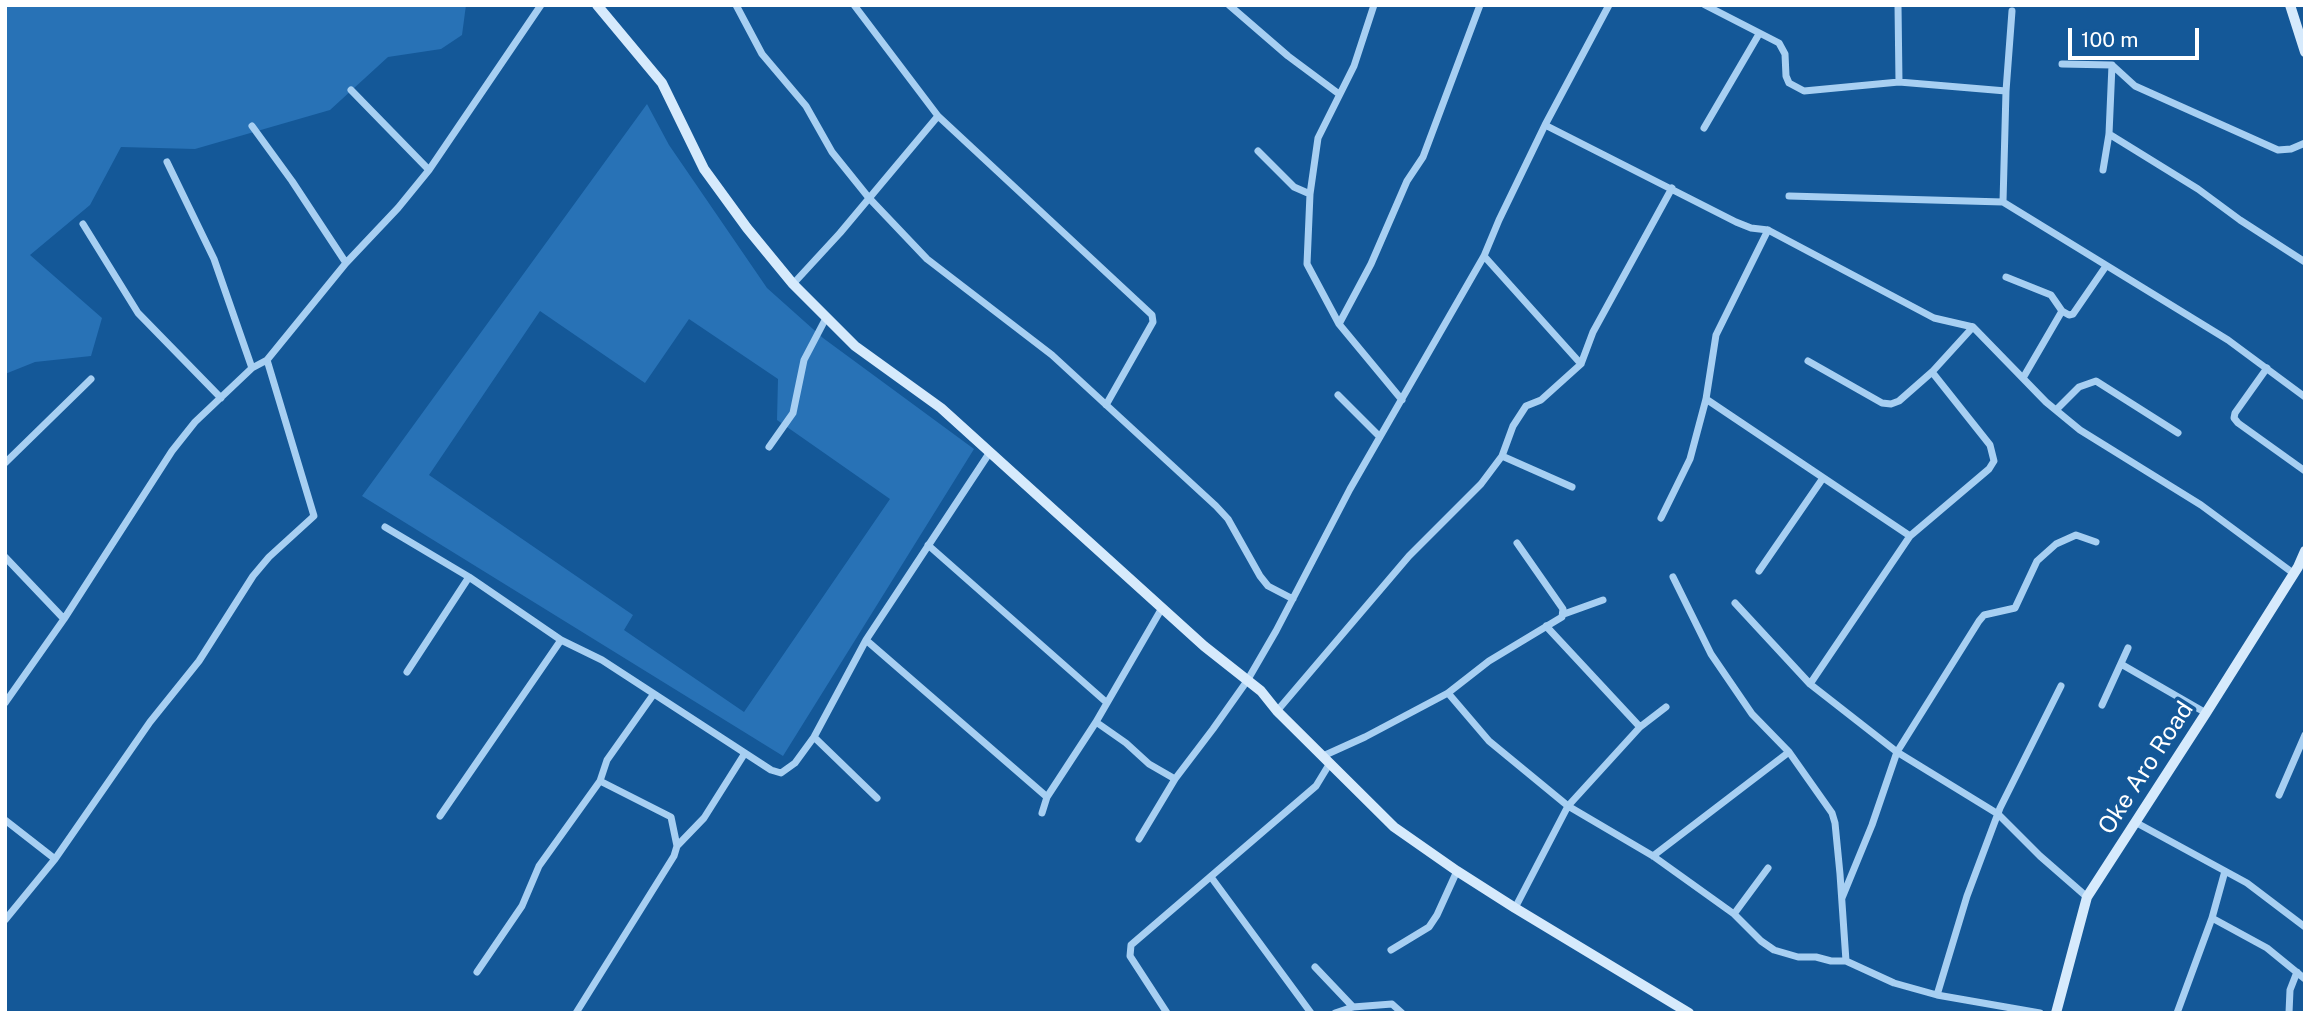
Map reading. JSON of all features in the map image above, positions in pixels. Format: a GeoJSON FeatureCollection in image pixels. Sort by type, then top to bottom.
{"type":"FeatureCollection","features":[{"type":"Feature","properties":{"kind":"street"},"geometry":{"type":"LineString","coordinates":[[5,703],[64,619],[172,451],[195,422],[253,368],[267,360],[346,263],[398,208],[429,170],[541,5]]}},
{"type":"Feature","properties":{"kind":"street"},"geometry":{"type":"LineString","coordinates":[[597,5],[662,83],[704,169],[747,228],[793,284],[855,346],[941,408],[1162,608],[1261,691],[1277,711],[1394,827],[1515,908],[1689,1013]]}},
{"type":"Feature","properties":{"kind":"street"},"geometry":{"type":"LineString","coordinates":[[736,5],[762,54],[794,91],[832,152],[869,198],[927,259],[1052,355],[1216,506],[1228,519],[1268,586],[1293,599]]}},
{"type":"Feature","properties":{"kind":"street"},"geometry":{"type":"LineString","coordinates":[[854,5],[938,116],[1152,315],[1153,321],[1105,405]]}},
{"type":"Feature","properties":{"kind":"street"},"geometry":{"type":"LineString","coordinates":[[1229,5],[1288,56],[1339,94]]}},
{"type":"Feature","properties":{"kind":"street"},"geometry":{"type":"LineString","coordinates":[[1374,5],[1354,66],[1318,138],[1310,194],[1307,264],[1339,324],[1402,400]]}},
{"type":"Feature","properties":{"kind":"street"},"geometry":{"type":"LineString","coordinates":[[1339,324],[1371,264],[1407,181],[1423,157],[1480,5]]}},
{"type":"Feature","properties":{"kind":"street"},"geometry":{"type":"LineString","coordinates":[[1139,839],[1175,779],[1247,681],[1379,436],[1484,256],[1545,125],[1609,5]]}},
{"type":"Feature","properties":{"kind":"street"},"geometry":{"type":"LineString","coordinates":[[1705,5],[1779,43],[1785,54],[1789,83],[1804,91],[1899,82],[2006,91]]}},
{"type":"Feature","properties":{"kind":"street"},"geometry":{"type":"LineString","coordinates":[[1898,5],[1899,82]]}},
{"type":"Feature","properties":{"kind":"street"},"geometry":{"type":"LineString","coordinates":[[2290,5],[2305,52]]}},
{"type":"Feature","properties":{"kind":"street"},"geometry":{"type":"LineString","coordinates":[[2003,202],[2006,91],[2012,11]]}},
{"type":"Feature","properties":{"kind":"street"},"geometry":{"type":"LineString","coordinates":[[1703,128],[1759,34]]}},
{"type":"Feature","properties":{"kind":"street"},"geometry":{"type":"LineString","coordinates":[[2062,64],[2112,65],[2135,86],[2278,150],[2291,149],[2305,143]]}},
{"type":"Feature","properties":{"kind":"street"},"geometry":{"type":"LineString","coordinates":[[2103,170],[2109,134],[2112,65]]}},
{"type":"Feature","properties":{"kind":"street"},"geometry":{"type":"LineString","coordinates":[[351,90],[429,170]]}},
{"type":"Feature","properties":{"kind":"street"},"geometry":{"type":"LineString","coordinates":[[793,284],[938,116]]}},
{"type":"Feature","properties":{"kind":"street"},"geometry":{"type":"LineString","coordinates":[[1545,125],[1736,222],[1751,228],[1768,230],[1934,318],[1973,327],[2023,378],[2101,444],[2201,505],[2299,571]]}},
{"type":"Feature","properties":{"kind":"street"},"geometry":{"type":"LineString","coordinates":[[251,126],[292,181],[346,263]]}},
{"type":"Feature","properties":{"kind":"street"},"geometry":{"type":"LineString","coordinates":[[2109,134],[2198,189],[2305,262]]}},
{"type":"Feature","properties":{"kind":"street"},"geometry":{"type":"LineString","coordinates":[[1258,151],[1294,187],[1310,194]]}},
{"type":"Feature","properties":{"kind":"street"},"geometry":{"type":"LineString","coordinates":[[167,162],[214,259],[253,368]]}},
{"type":"Feature","properties":{"kind":"street"},"geometry":{"type":"LineString","coordinates":[[1277,711],[1409,556],[1481,484],[1502,456],[1513,426],[1526,406],[1541,400],[1581,363],[1593,332],[1672,188]]}},
{"type":"Feature","properties":{"kind":"street"},"geometry":{"type":"LineString","coordinates":[[1789,196],[2003,202],[2228,340],[2305,397]]}},
{"type":"Feature","properties":{"kind":"street"},"geometry":{"type":"LineString","coordinates":[[83,224],[138,313],[221,398]]}},
{"type":"Feature","properties":{"kind":"street"},"geometry":{"type":"LineString","coordinates":[[1661,518],[1686,471],[1706,399],[1716,335],[1768,230]]}},
{"type":"Feature","properties":{"kind":"street"},"geometry":{"type":"LineString","coordinates":[[1484,256],[1581,363]]}},
{"type":"Feature","properties":{"kind":"street"},"geometry":{"type":"LineString","coordinates":[[2006,277],[2051,295],[2062,311],[2073,314],[2106,266]]}},
{"type":"Feature","properties":{"kind":"street"},"geometry":{"type":"LineString","coordinates":[[2023,378],[2062,311]]}},
{"type":"Feature","properties":{"kind":"street"},"geometry":{"type":"LineString","coordinates":[[769,447],[793,413],[804,360],[826,318]]}},
{"type":"Feature","properties":{"kind":"street"},"geometry":{"type":"LineString","coordinates":[[1808,361],[1882,403],[1891,404],[1899,401],[1932,372],[1973,327]]}},
{"type":"Feature","properties":{"kind":"street"},"geometry":{"type":"LineString","coordinates":[[5,920],[55,859],[150,722],[199,661],[253,576],[269,557],[314,516],[267,360]]}},
{"type":"Feature","properties":{"kind":"street"},"geometry":{"type":"LineString","coordinates":[[2267,368],[2234,418],[2238,424],[2305,471]]}},
{"type":"Feature","properties":{"kind":"street"},"geometry":{"type":"LineString","coordinates":[[1810,684],[1910,536],[1989,469],[1994,461],[1990,445],[1932,372]]}},
{"type":"Feature","properties":{"kind":"street"},"geometry":{"type":"LineString","coordinates":[[5,463],[91,380]]}},
{"type":"Feature","properties":{"kind":"street"},"geometry":{"type":"LineString","coordinates":[[2057,409],[2079,387],[2096,381],[2178,433]]}},
{"type":"Feature","properties":{"kind":"street"},"geometry":{"type":"LineString","coordinates":[[1338,395],[1379,436]]}},
{"type":"Feature","properties":{"kind":"street"},"geometry":{"type":"LineString","coordinates":[[1706,399],[1910,536]]}},
{"type":"Feature","properties":{"kind":"street"},"geometry":{"type":"LineString","coordinates":[[385,527],[469,577],[561,639],[601,660],[771,770],[781,772],[795,763],[814,737],[866,640],[990,452]]}},
{"type":"Feature","properties":{"kind":"street"},"geometry":{"type":"LineString","coordinates":[[1502,456],[1572,487]]}},
{"type":"Feature","properties":{"kind":"street"},"geometry":{"type":"LineString","coordinates":[[1759,571],[1823,478]]}},
{"type":"Feature","properties":{"kind":"street"},"geometry":{"type":"LineString","coordinates":[[1842,898],[1872,825],[1897,752],[1979,621],[1984,615],[2015,608],[2037,561],[2044,553],[2068,537],[2086,537],[2096,542]]}},
{"type":"Feature","properties":{"kind":"street"},"geometry":{"type":"LineString","coordinates":[[1517,543],[1564,614]]}},
{"type":"Feature","properties":{"kind":"street"},"geometry":{"type":"LineString","coordinates":[[928,545],[1106,702]]}},
{"type":"Feature","properties":{"kind":"street","name":"Oke Aro Road"},"geometry":{"type":"LineString","coordinates":[[2056,1013],[2087,897],[2299,571],[2305,551]]}},
{"type":"Feature","properties":{"kind":"street"},"geometry":{"type":"LineString","coordinates":[[5,557],[64,619]]}},
{"type":"Feature","properties":{"kind":"street"},"geometry":{"type":"LineString","coordinates":[[407,672],[469,577]]}},
{"type":"Feature","properties":{"kind":"street"},"geometry":{"type":"LineString","coordinates":[[1673,577],[1711,654],[1752,715],[1790,752],[1827,805],[1835,823],[1846,961]]}},
{"type":"Feature","properties":{"kind":"street"},"geometry":{"type":"LineString","coordinates":[[1167,1013],[1129,951],[1130,946],[1316,786],[1326,759],[1448,693],[1489,661],[1564,614],[1604,600]]}},
{"type":"Feature","properties":{"kind":"street"},"geometry":{"type":"LineString","coordinates":[[1735,603],[1810,684],[1897,752],[1998,814],[2087,897]]}},
{"type":"Feature","properties":{"kind":"street"},"geometry":{"type":"LineString","coordinates":[[1042,813],[1047,797],[1096,722],[1162,608]]}},
{"type":"Feature","properties":{"kind":"street"},"geometry":{"type":"LineString","coordinates":[[1546,626],[1640,727]]}},
{"type":"Feature","properties":{"kind":"street"},"geometry":{"type":"LineString","coordinates":[[440,816],[561,639]]}},
{"type":"Feature","properties":{"kind":"street"},"geometry":{"type":"LineString","coordinates":[[866,640],[1047,797]]}},
{"type":"Feature","properties":{"kind":"street"},"geometry":{"type":"LineString","coordinates":[[2102,705],[2128,648]]}},
{"type":"Feature","properties":{"kind":"street"},"geometry":{"type":"LineString","coordinates":[[2121,664],[2206,713]]}},
{"type":"Feature","properties":{"kind":"street"},"geometry":{"type":"LineString","coordinates":[[1937,995],[1967,896],[1998,814],[2062,686]]}},
{"type":"Feature","properties":{"kind":"street"},"geometry":{"type":"LineString","coordinates":[[1448,693],[1489,741],[1568,806],[1653,856],[1734,914],[1774,950],[1798,957],[1846,961],[1894,983],[1937,995],[2040,1013]]}},
{"type":"Feature","properties":{"kind":"street"},"geometry":{"type":"LineString","coordinates":[[477,972],[522,906],[539,866],[600,781],[607,760],[653,695]]}},
{"type":"Feature","properties":{"kind":"street"},"geometry":{"type":"LineString","coordinates":[[1515,908],[1568,806],[1640,727],[1666,706]]}},
{"type":"Feature","properties":{"kind":"street"},"geometry":{"type":"LineString","coordinates":[[1096,722],[1126,743],[1149,764],[1175,779]]}},
{"type":"Feature","properties":{"kind":"street"},"geometry":{"type":"LineString","coordinates":[[2279,795],[2302,749],[2305,735]]}},
{"type":"Feature","properties":{"kind":"street"},"geometry":{"type":"LineString","coordinates":[[814,737],[877,798]]}},
{"type":"Feature","properties":{"kind":"street"},"geometry":{"type":"LineString","coordinates":[[1653,856],[1790,752]]}},
{"type":"Feature","properties":{"kind":"street"},"geometry":{"type":"LineString","coordinates":[[576,1013],[674,856],[677,846],[704,818],[745,753]]}},
{"type":"Feature","properties":{"kind":"street"},"geometry":{"type":"LineString","coordinates":[[600,781],[671,817],[677,846]]}},
{"type":"Feature","properties":{"kind":"street"},"geometry":{"type":"LineString","coordinates":[[5,820],[55,859]]}},
{"type":"Feature","properties":{"kind":"street"},"geometry":{"type":"LineString","coordinates":[[2135,821],[2247,883],[2305,927]]}},
{"type":"Feature","properties":{"kind":"street"},"geometry":{"type":"LineString","coordinates":[[1734,914],[1768,868]]}},
{"type":"Feature","properties":{"kind":"street"},"geometry":{"type":"LineString","coordinates":[[1391,950],[1429,927],[1457,871]]}},
{"type":"Feature","properties":{"kind":"street"},"geometry":{"type":"LineString","coordinates":[[2177,1013],[2212,918],[2225,871]]}},
{"type":"Feature","properties":{"kind":"street"},"geometry":{"type":"LineString","coordinates":[[1211,877],[1311,1013]]}},
{"type":"Feature","properties":{"kind":"street"},"geometry":{"type":"LineString","coordinates":[[2212,918],[2267,948],[2305,979]]}},
{"type":"Feature","properties":{"kind":"street"},"geometry":{"type":"LineString","coordinates":[[1315,967],[1353,1007]]}},
{"type":"Feature","properties":{"kind":"street"},"geometry":{"type":"LineString","coordinates":[[2289,1013],[2290,990],[2297,972]]}},
{"type":"Feature","properties":{"kind":"street"},"geometry":{"type":"LineString","coordinates":[[1335,1013],[1353,1007],[1392,1004],[1402,1013]]}},
{"type":"Feature","properties":{"kind":"shaded area"},"geometry":{"type":"Polygon","coordinates":[[[5,5],[466,5],[462,35],[441,49],[388,57],[330,110],[195,149],[121,147],[90,205],[30,255],[102,318],[91,356],[35,362],[5,374],[5,5]]]}},
{"type":"Feature","properties":{"kind":"shaded area"},"geometry":{"type":"Polygon","coordinates":[[[647,104],[669,145],[767,288],[823,338],[974,449],[783,756],[362,496],[647,104]],[[540,311],[429,475],[633,615],[624,630],[744,712],[890,499],[777,420],[778,379],[689,319],[645,383],[540,311]]]}}]}
